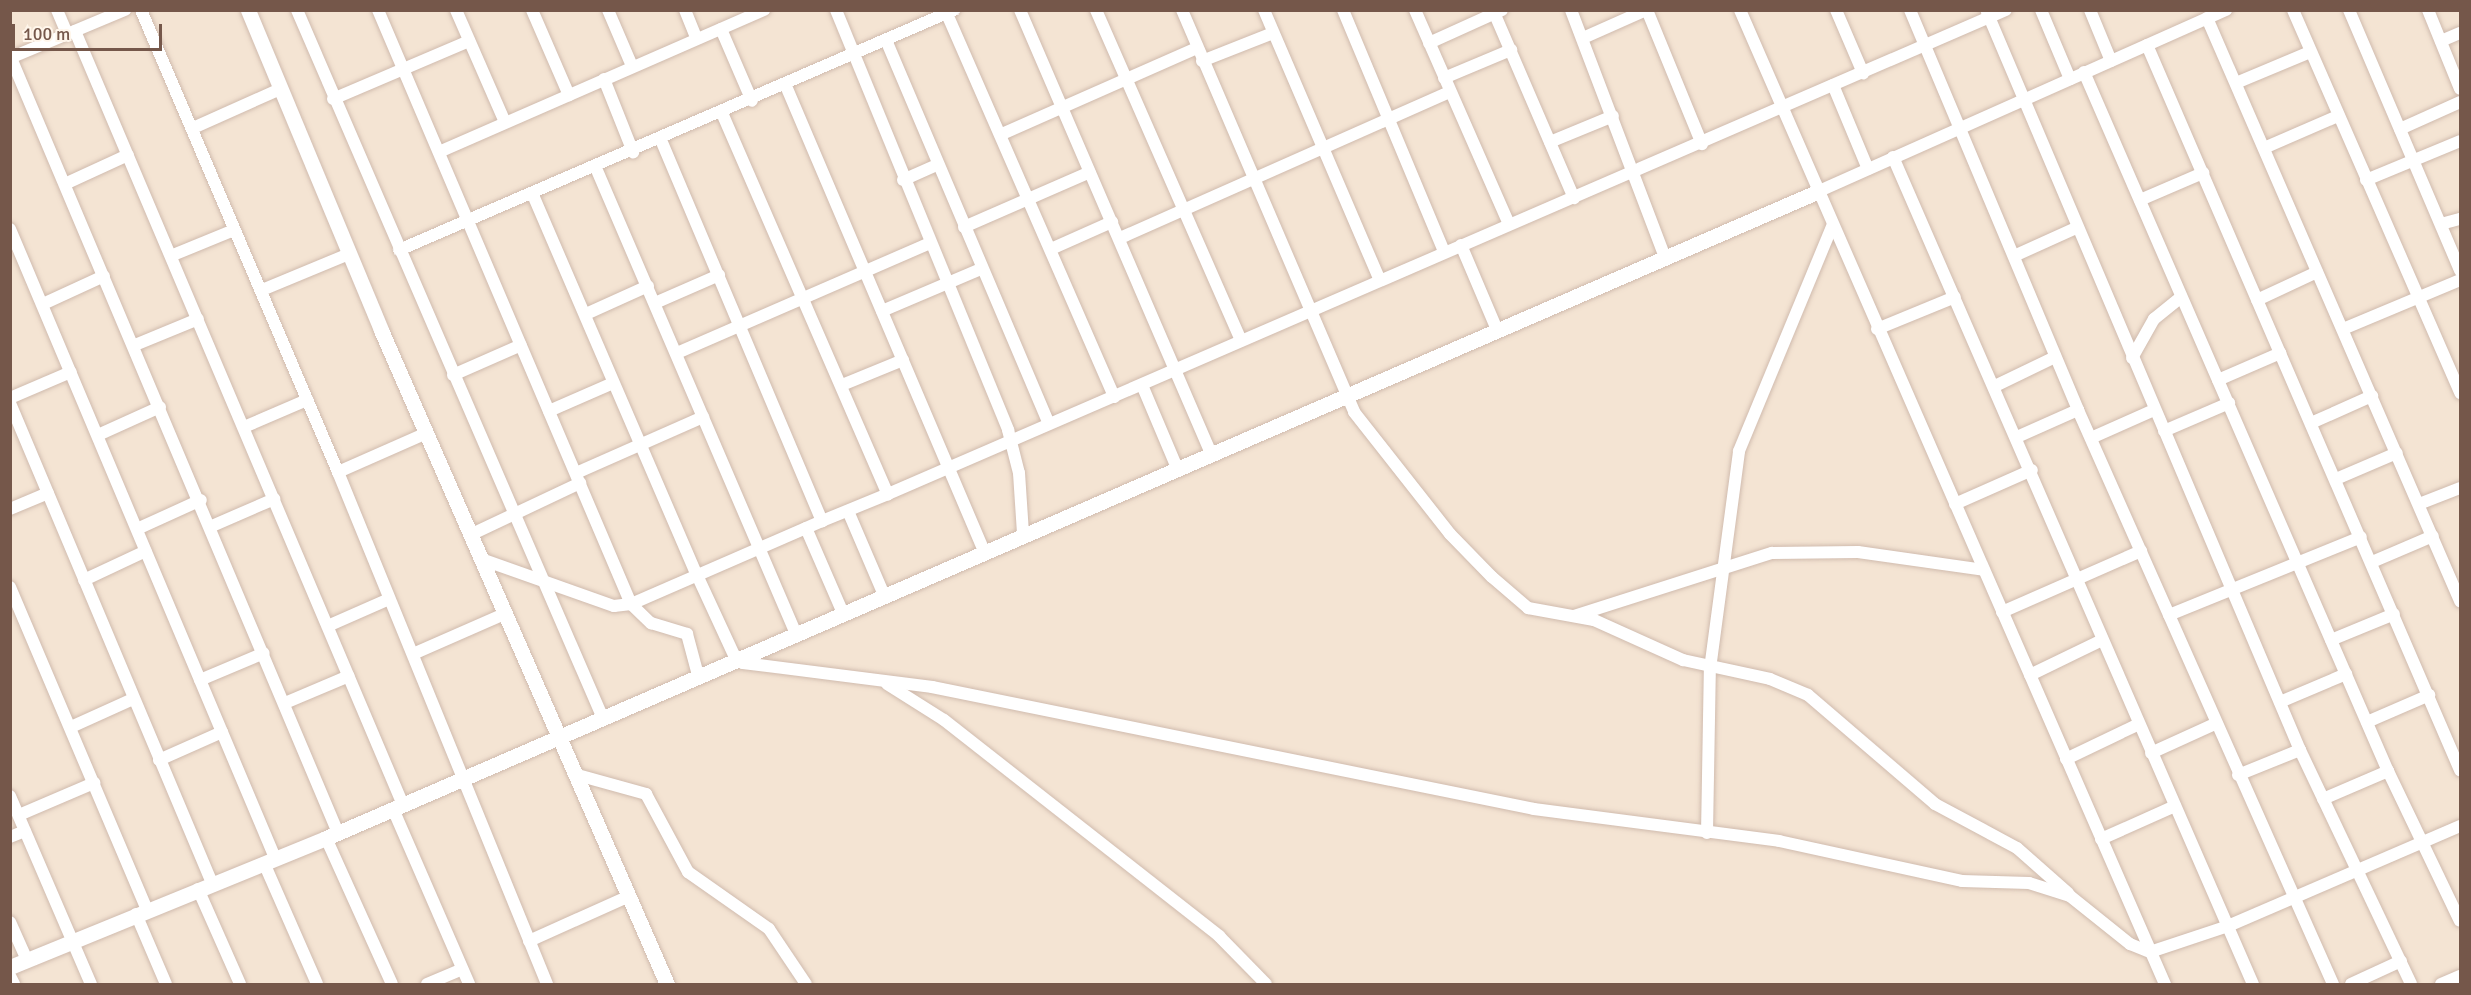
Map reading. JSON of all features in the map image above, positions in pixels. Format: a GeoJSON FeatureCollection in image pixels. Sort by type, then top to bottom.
{"type":"FeatureCollection","features":[{"type":"Feature","properties":{"kind":"street"},"geometry":{"type":"LineString","coordinates":[[57,10],[71,33],[173,255],[274,499],[330,625],[398,807],[469,984]]}},
{"type":"Feature","properties":{"kind":"street"},"geometry":{"type":"LineString","coordinates":[[125,10],[11,58],[67,183],[104,276],[201,500],[285,703],[332,836],[392,984]]}},
{"type":"Feature","properties":{"kind":"street"},"geometry":{"type":"LineString","coordinates":[[141,10],[338,472],[529,941],[543,983]]}},
{"type":"Feature","properties":{"kind":"street"},"geometry":{"type":"LineString","coordinates":[[248,10],[349,254],[557,736],[667,984]]}},
{"type":"Feature","properties":{"kind":"street"},"geometry":{"type":"LineString","coordinates":[[297,10],[333,99],[453,375],[547,582],[602,716]]}},
{"type":"Feature","properties":{"kind":"street"},"geometry":{"type":"LineString","coordinates":[[378,10],[470,221],[520,345],[631,604],[651,623],[687,634],[698,675]]}},
{"type":"Feature","properties":{"kind":"street"},"geometry":{"type":"LineString","coordinates":[[456,10],[505,122]]}},
{"type":"Feature","properties":{"kind":"street"},"geometry":{"type":"LineString","coordinates":[[532,10],[569,95]]}},
{"type":"Feature","properties":{"kind":"street"},"geometry":{"type":"LineString","coordinates":[[608,10],[632,66]]}},
{"type":"Feature","properties":{"kind":"street"},"geometry":{"type":"LineString","coordinates":[[685,10],[698,39]]}},
{"type":"Feature","properties":{"kind":"street"},"geometry":{"type":"LineString","coordinates":[[836,10],[852,56],[1012,440],[1023,534]]}},
{"type":"Feature","properties":{"kind":"street"},"geometry":{"type":"LineString","coordinates":[[1020,10],[1211,453]]}},
{"type":"Feature","properties":{"kind":"street"},"geometry":{"type":"LineString","coordinates":[[1096,10],[1240,341]]}},
{"type":"Feature","properties":{"kind":"street"},"geometry":{"type":"LineString","coordinates":[[1182,10],[1202,61],[1312,308],[1346,394],[1398,471],[1492,577],[1528,608],[1574,616],[1614,627],[1710,669],[1770,679],[1808,695],[1935,804],[2017,849],[2124,940],[2150,952],[2228,926],[2460,826]]}},
{"type":"Feature","properties":{"kind":"street"},"geometry":{"type":"LineString","coordinates":[[1263,10],[1380,280]]}},
{"type":"Feature","properties":{"kind":"street"},"geometry":{"type":"LineString","coordinates":[[1343,10],[1444,252]]}},
{"type":"Feature","properties":{"kind":"street"},"geometry":{"type":"LineString","coordinates":[[1415,10],[1509,224]]}},
{"type":"Feature","properties":{"kind":"street"},"geometry":{"type":"LineString","coordinates":[[1571,10],[1635,173],[1665,258]]}},
{"type":"Feature","properties":{"kind":"street"},"geometry":{"type":"LineString","coordinates":[[1583,38],[1647,10],[1702,144]]}},
{"type":"Feature","properties":{"kind":"street"},"geometry":{"type":"LineString","coordinates":[[1740,10],[1832,227],[2164,984]]}},
{"type":"Feature","properties":{"kind":"street"},"geometry":{"type":"LineString","coordinates":[[1836,10],[1863,73]]}},
{"type":"Feature","properties":{"kind":"street"},"geometry":{"type":"LineString","coordinates":[[1910,10],[2078,410],[2238,776],[2333,984]]}},
{"type":"Feature","properties":{"kind":"street"},"geometry":{"type":"LineString","coordinates":[[481,559],[614,606],[631,604],[1177,370],[1312,308],[1702,144],[1926,46],[1988,14],[2006,10]]}},
{"type":"Feature","properties":{"kind":"street"},"geometry":{"type":"LineString","coordinates":[[2041,10],[2070,79]]}},
{"type":"Feature","properties":{"kind":"street"},"geometry":{"type":"LineString","coordinates":[[2090,10],[2111,61]]}},
{"type":"Feature","properties":{"kind":"street"},"geometry":{"type":"LineString","coordinates":[[10,967],[332,836],[602,716],[1817,192],[2226,10]]}},
{"type":"Feature","properties":{"kind":"street"},"geometry":{"type":"LineString","coordinates":[[2293,10],[2460,393]]}},
{"type":"Feature","properties":{"kind":"street"},"geometry":{"type":"LineString","coordinates":[[2349,10],[2460,270]]}},
{"type":"Feature","properties":{"kind":"street"},"geometry":{"type":"LineString","coordinates":[[2428,10],[2460,89]]}},
{"type":"Feature","properties":{"kind":"street"},"geometry":{"type":"LineString","coordinates":[[439,152],[761,11]]}},
{"type":"Feature","properties":{"kind":"street"},"geometry":{"type":"LineString","coordinates":[[399,250],[752,101],[950,12],[1114,397]]}},
{"type":"Feature","properties":{"kind":"street"},"geometry":{"type":"LineString","coordinates":[[1428,43],[1497,12],[1510,50],[1574,198]]}},
{"type":"Feature","properties":{"kind":"street"},"geometry":{"type":"LineString","coordinates":[[1988,14],[2076,228],[2300,750],[2411,984]]}},
{"type":"Feature","properties":{"kind":"street"},"geometry":{"type":"LineString","coordinates":[[2208,18],[2317,272],[2457,586],[2460,601]]}},
{"type":"Feature","properties":{"kind":"street"},"geometry":{"type":"LineString","coordinates":[[721,29],[752,101]]}},
{"type":"Feature","properties":{"kind":"street"},"geometry":{"type":"LineString","coordinates":[[1202,61],[1273,33]]}},
{"type":"Feature","properties":{"kind":"street"},"geometry":{"type":"LineString","coordinates":[[2441,41],[2460,33]]}},
{"type":"Feature","properties":{"kind":"street"},"geometry":{"type":"LineString","coordinates":[[886,40],[936,165],[1049,424]]}},
{"type":"Feature","properties":{"kind":"street"},"geometry":{"type":"LineString","coordinates":[[333,99],[469,41]]}},
{"type":"Feature","properties":{"kind":"street"},"geometry":{"type":"LineString","coordinates":[[2147,45],[2460,770]]}},
{"type":"Feature","properties":{"kind":"street"},"geometry":{"type":"LineString","coordinates":[[1002,134],[1197,48]]}},
{"type":"Feature","properties":{"kind":"street"},"geometry":{"type":"LineString","coordinates":[[1444,78],[1510,50]]}},
{"type":"Feature","properties":{"kind":"street"},"geometry":{"type":"LineString","coordinates":[[2236,83],[2310,52]]}},
{"type":"Feature","properties":{"kind":"street"},"geometry":{"type":"LineString","coordinates":[[2084,72],[2180,298],[2229,403],[2388,771],[2424,842],[2456,897],[2460,921]]}},
{"type":"Feature","properties":{"kind":"street"},"geometry":{"type":"LineString","coordinates":[[604,79],[633,152]]}},
{"type":"Feature","properties":{"kind":"street"},"geometry":{"type":"LineString","coordinates":[[1833,85],[1868,169]]}},
{"type":"Feature","properties":{"kind":"street"},"geometry":{"type":"LineString","coordinates":[[786,86],[984,551]]}},
{"type":"Feature","properties":{"kind":"street"},"geometry":{"type":"LineString","coordinates":[[193,128],[280,89]]}},
{"type":"Feature","properties":{"kind":"street"},"geometry":{"type":"LineString","coordinates":[[1120,238],[1185,212],[1450,92]]}},
{"type":"Feature","properties":{"kind":"street"},"geometry":{"type":"LineString","coordinates":[[2400,129],[2460,102]]}},
{"type":"Feature","properties":{"kind":"street"},"geometry":{"type":"LineString","coordinates":[[722,113],[888,494]]}},
{"type":"Feature","properties":{"kind":"street"},"geometry":{"type":"LineString","coordinates":[[1550,142],[1613,116]]}},
{"type":"Feature","properties":{"kind":"street"},"geometry":{"type":"LineString","coordinates":[[2264,148],[2338,116]]}},
{"type":"Feature","properties":{"kind":"street"},"geometry":{"type":"LineString","coordinates":[[661,140],[822,521]]}},
{"type":"Feature","properties":{"kind":"street"},"geometry":{"type":"LineString","coordinates":[[2366,180],[2460,141]]}},
{"type":"Feature","properties":{"kind":"street"},"geometry":{"type":"LineString","coordinates":[[67,183],[128,154]]}},
{"type":"Feature","properties":{"kind":"street"},"geometry":{"type":"LineString","coordinates":[[1893,158],[2032,470],[2102,640],[2253,984]]}},
{"type":"Feature","properties":{"kind":"street"},"geometry":{"type":"LineString","coordinates":[[903,180],[936,165]]}},
{"type":"Feature","properties":{"kind":"street"},"geometry":{"type":"LineString","coordinates":[[596,168],[796,634]]}},
{"type":"Feature","properties":{"kind":"street"},"geometry":{"type":"LineString","coordinates":[[964,227],[1090,172]]}},
{"type":"Feature","properties":{"kind":"street"},"geometry":{"type":"LineString","coordinates":[[2140,200],[2203,173]]}},
{"type":"Feature","properties":{"kind":"street"},"geometry":{"type":"LineString","coordinates":[[533,195],[586,314],[639,444],[736,658]]}},
{"type":"Feature","properties":{"kind":"street"},"geometry":{"type":"LineString","coordinates":[[2441,224],[2460,219]]}},
{"type":"Feature","properties":{"kind":"street"},"geometry":{"type":"LineString","coordinates":[[1051,249],[1112,222]]}},
{"type":"Feature","properties":{"kind":"street"},"geometry":{"type":"LineString","coordinates":[[1707,833],[1710,669],[1722,565],[1744,435],[1832,227]]}},
{"type":"Feature","properties":{"kind":"street"},"geometry":{"type":"LineString","coordinates":[[2013,256],[2076,228]]}},
{"type":"Feature","properties":{"kind":"street"},"geometry":{"type":"LineString","coordinates":[[10,229],[222,732],[317,984]]}},
{"type":"Feature","properties":{"kind":"street"},"geometry":{"type":"LineString","coordinates":[[173,255],[234,230]]}},
{"type":"Feature","properties":{"kind":"street"},"geometry":{"type":"LineString","coordinates":[[676,353],[930,243]]}},
{"type":"Feature","properties":{"kind":"street"},"geometry":{"type":"LineString","coordinates":[[1461,245],[1497,330]]}},
{"type":"Feature","properties":{"kind":"street"},"geometry":{"type":"LineString","coordinates":[[262,290],[349,254]]}},
{"type":"Feature","properties":{"kind":"street"},"geometry":{"type":"LineString","coordinates":[[882,311],[981,269]]}},
{"type":"Feature","properties":{"kind":"street"},"geometry":{"type":"LineString","coordinates":[[2257,300],[2317,272]]}},
{"type":"Feature","properties":{"kind":"street"},"geometry":{"type":"LineString","coordinates":[[655,303],[719,275]]}},
{"type":"Feature","properties":{"kind":"street"},"geometry":{"type":"LineString","coordinates":[[43,304],[104,276]]}},
{"type":"Feature","properties":{"kind":"street"},"geometry":{"type":"LineString","coordinates":[[2343,329],[2460,280]]}},
{"type":"Feature","properties":{"kind":"street"},"geometry":{"type":"LineString","coordinates":[[586,314],[648,286]]}},
{"type":"Feature","properties":{"kind":"street"},"geometry":{"type":"LineString","coordinates":[[1877,329],[1955,297]]}},
{"type":"Feature","properties":{"kind":"street"},"geometry":{"type":"LineString","coordinates":[[2133,358],[2154,319],[2180,298]]}},
{"type":"Feature","properties":{"kind":"street"},"geometry":{"type":"LineString","coordinates":[[135,345],[198,319]]}},
{"type":"Feature","properties":{"kind":"street"},"geometry":{"type":"LineString","coordinates":[[453,375],[520,345]]}},
{"type":"Feature","properties":{"kind":"street"},"geometry":{"type":"LineString","coordinates":[[2218,380],[2280,353]]}},
{"type":"Feature","properties":{"kind":"street"},"geometry":{"type":"LineString","coordinates":[[1995,386],[2055,357]]}},
{"type":"Feature","properties":{"kind":"street"},"geometry":{"type":"LineString","coordinates":[[842,385],[903,360]]}},
{"type":"Feature","properties":{"kind":"street"},"geometry":{"type":"LineString","coordinates":[[10,398],[71,372]]}},
{"type":"Feature","properties":{"kind":"street"},"geometry":{"type":"LineString","coordinates":[[549,411],[613,383]]}},
{"type":"Feature","properties":{"kind":"street"},"geometry":{"type":"LineString","coordinates":[[1142,385],[1177,468]]}},
{"type":"Feature","properties":{"kind":"street"},"geometry":{"type":"LineString","coordinates":[[2311,423],[2372,396]]}},
{"type":"Feature","properties":{"kind":"street"},"geometry":{"type":"LineString","coordinates":[[244,426],[307,400]]}},
{"type":"Feature","properties":{"kind":"street"},"geometry":{"type":"LineString","coordinates":[[10,403],[159,760],[240,984]]}},
{"type":"Feature","properties":{"kind":"street"},"geometry":{"type":"LineString","coordinates":[[2164,431],[2229,403]]}},
{"type":"Feature","properties":{"kind":"street"},"geometry":{"type":"LineString","coordinates":[[98,435],[160,407]]}},
{"type":"Feature","properties":{"kind":"street"},"geometry":{"type":"LineString","coordinates":[[2017,437],[2078,410]]}},
{"type":"Feature","properties":{"kind":"street"},"geometry":{"type":"LineString","coordinates":[[2091,438],[2154,410]]}},
{"type":"Feature","properties":{"kind":"street"},"geometry":{"type":"LineString","coordinates":[[471,535],[517,513],[639,444],[703,417]]}},
{"type":"Feature","properties":{"kind":"street"},"geometry":{"type":"LineString","coordinates":[[338,472],[427,433]]}},
{"type":"Feature","properties":{"kind":"street"},"geometry":{"type":"LineString","coordinates":[[2336,479],[2397,453]]}},
{"type":"Feature","properties":{"kind":"street"},"geometry":{"type":"LineString","coordinates":[[1955,504],[2032,470]]}},
{"type":"Feature","properties":{"kind":"street"},"geometry":{"type":"LineString","coordinates":[[2419,504],[2460,488]]}},
{"type":"Feature","properties":{"kind":"street"},"geometry":{"type":"LineString","coordinates":[[10,509],[48,493]]}},
{"type":"Feature","properties":{"kind":"street"},"geometry":{"type":"LineString","coordinates":[[212,526],[274,499]]}},
{"type":"Feature","properties":{"kind":"street"},"geometry":{"type":"LineString","coordinates":[[137,529],[201,500]]}},
{"type":"Feature","properties":{"kind":"street"},"geometry":{"type":"LineString","coordinates":[[848,510],[884,595]]}},
{"type":"Feature","properties":{"kind":"street"},"geometry":{"type":"LineString","coordinates":[[806,528],[843,613]]}},
{"type":"Feature","properties":{"kind":"street"},"geometry":{"type":"LineString","coordinates":[[2372,562],[2433,536]]}},
{"type":"Feature","properties":{"kind":"street"},"geometry":{"type":"LineString","coordinates":[[2169,615],[2361,537]]}},
{"type":"Feature","properties":{"kind":"street"},"geometry":{"type":"LineString","coordinates":[[84,580],[146,551]]}},
{"type":"Feature","properties":{"kind":"street"},"geometry":{"type":"LineString","coordinates":[[2002,612],[2141,551]]}},
{"type":"Feature","properties":{"kind":"street"},"geometry":{"type":"LineString","coordinates":[[1574,616],[1722,565],[1773,553],[1858,552],[1984,570]]}},
{"type":"Feature","properties":{"kind":"street"},"geometry":{"type":"LineString","coordinates":[[10,587],[15,609],[71,727],[94,783],[166,984]]}},
{"type":"Feature","properties":{"kind":"street"},"geometry":{"type":"LineString","coordinates":[[330,625],[389,599]]}},
{"type":"Feature","properties":{"kind":"street"},"geometry":{"type":"LineString","coordinates":[[413,654],[504,614]]}},
{"type":"Feature","properties":{"kind":"street"},"geometry":{"type":"LineString","coordinates":[[2331,640],[2394,614]]}},
{"type":"Feature","properties":{"kind":"street"},"geometry":{"type":"LineString","coordinates":[[2030,675],[2102,640]]}},
{"type":"Feature","properties":{"kind":"street"},"geometry":{"type":"LineString","coordinates":[[200,680],[264,652]]}},
{"type":"Feature","properties":{"kind":"street"},"geometry":{"type":"LineString","coordinates":[[736,658],[882,681],[1534,809],[1779,841],[1962,881],[2029,883],[2070,896]]}},
{"type":"Feature","properties":{"kind":"street"},"geometry":{"type":"LineString","coordinates":[[2280,702],[2346,674]]}},
{"type":"Feature","properties":{"kind":"street"},"geometry":{"type":"LineString","coordinates":[[285,703],[349,676]]}},
{"type":"Feature","properties":{"kind":"street"},"geometry":{"type":"LineString","coordinates":[[882,681],[944,720],[1219,936],[1266,984]]}},
{"type":"Feature","properties":{"kind":"street"},"geometry":{"type":"LineString","coordinates":[[2367,722],[2429,695]]}},
{"type":"Feature","properties":{"kind":"street"},"geometry":{"type":"LineString","coordinates":[[71,727],[133,699]]}},
{"type":"Feature","properties":{"kind":"street"},"geometry":{"type":"LineString","coordinates":[[2066,759],[2139,724]]}},
{"type":"Feature","properties":{"kind":"street"},"geometry":{"type":"LineString","coordinates":[[2151,753],[2215,724]]}},
{"type":"Feature","properties":{"kind":"street"},"geometry":{"type":"LineString","coordinates":[[159,760],[222,732]]}},
{"type":"Feature","properties":{"kind":"street"},"geometry":{"type":"LineString","coordinates":[[2238,776],[2300,750]]}},
{"type":"Feature","properties":{"kind":"street"},"geometry":{"type":"LineString","coordinates":[[2323,800],[2388,771]]}},
{"type":"Feature","properties":{"kind":"street"},"geometry":{"type":"LineString","coordinates":[[574,774],[646,794],[688,872],[765,924],[806,984]]}},
{"type":"Feature","properties":{"kind":"street"},"geometry":{"type":"LineString","coordinates":[[19,815],[94,783]]}},
{"type":"Feature","properties":{"kind":"street"},"geometry":{"type":"LineString","coordinates":[[10,796],[91,984]]}},
{"type":"Feature","properties":{"kind":"street"},"geometry":{"type":"LineString","coordinates":[[2101,839],[2175,806]]}},
{"type":"Feature","properties":{"kind":"street"},"geometry":{"type":"LineString","coordinates":[[10,837],[25,831]]}},
{"type":"Feature","properties":{"kind":"street"},"geometry":{"type":"LineString","coordinates":[[529,941],[629,896]]}},
{"type":"Feature","properties":{"kind":"street"},"geometry":{"type":"LineString","coordinates":[[10,922],[27,960]]}},
{"type":"Feature","properties":{"kind":"street"},"geometry":{"type":"LineString","coordinates":[[2351,984],[2401,961]]}},
{"type":"Feature","properties":{"kind":"street"},"geometry":{"type":"LineString","coordinates":[[427,984],[462,969]]}},
{"type":"Feature","properties":{"kind":"street"},"geometry":{"type":"LineString","coordinates":[[10,976],[14,984]]}},
{"type":"Feature","properties":{"kind":"street"},"geometry":{"type":"LineString","coordinates":[[2441,984],[2460,976]]}},
{"type":"Feature","properties":{"kind":"shaded area"},"geometry":{"type":"Polygon","coordinates":[[[10,11],[2460,11],[2460,984],[10,984],[10,11]]]}}]}
